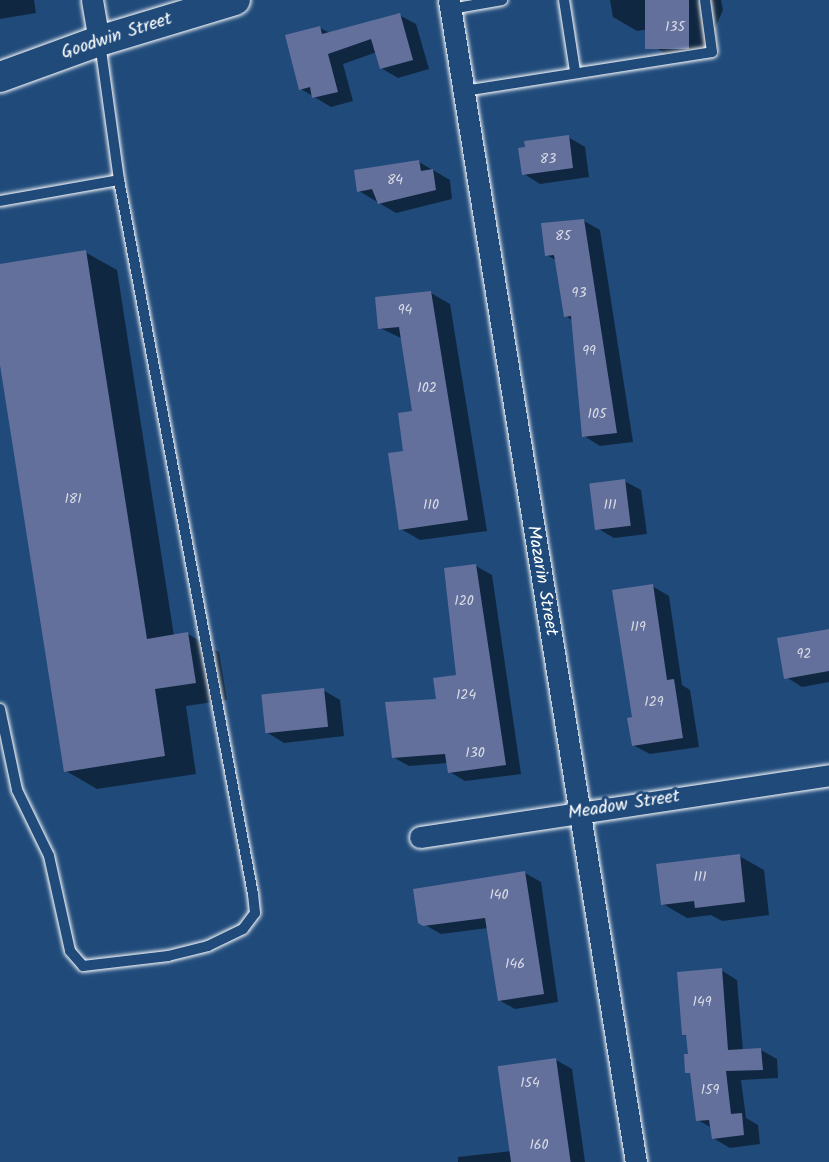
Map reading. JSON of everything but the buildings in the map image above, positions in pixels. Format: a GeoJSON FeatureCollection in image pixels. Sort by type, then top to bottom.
{"type":"FeatureCollection","features":[{"type":"Feature","properties":{"kind":"main road","name":"Goodwin Street"},"geometry":{"type":"LineString","coordinates":[[0,77],[99,41],[235,0]]}},
{"type":"Feature","properties":{"kind":"street"},"geometry":{"type":"LineString","coordinates":[[92,0],[99,41]]}},
{"type":"Feature","properties":{"kind":"street","name":"Mazarin Street"},"geometry":{"type":"LineString","coordinates":[[450,4],[636,1162]]}},
{"type":"Feature","properties":{"kind":"street","name":"Meadow Street"},"geometry":{"type":"LineString","coordinates":[[420,837],[829,775]]}},
{"type":"Feature","properties":{"kind":"lane"},"geometry":{"type":"LineString","coordinates":[[450,4],[502,0]]}},
{"type":"Feature","properties":{"kind":"lane"},"geometry":{"type":"LineString","coordinates":[[564,0],[575,71]]}},
{"type":"Feature","properties":{"kind":"lane"},"geometry":{"type":"LineString","coordinates":[[464,91],[575,71],[712,52],[705,0]]}},
{"type":"Feature","properties":{"kind":"lane"},"geometry":{"type":"LineString","coordinates":[[0,709],[17,790],[48,856],[70,951],[83,966],[168,956],[208,946],[243,929],[255,913],[253,894],[119,180],[99,41]]}},
{"type":"Feature","properties":{"kind":"lane"},"geometry":{"type":"LineString","coordinates":[[0,201],[119,180]]}}]}
